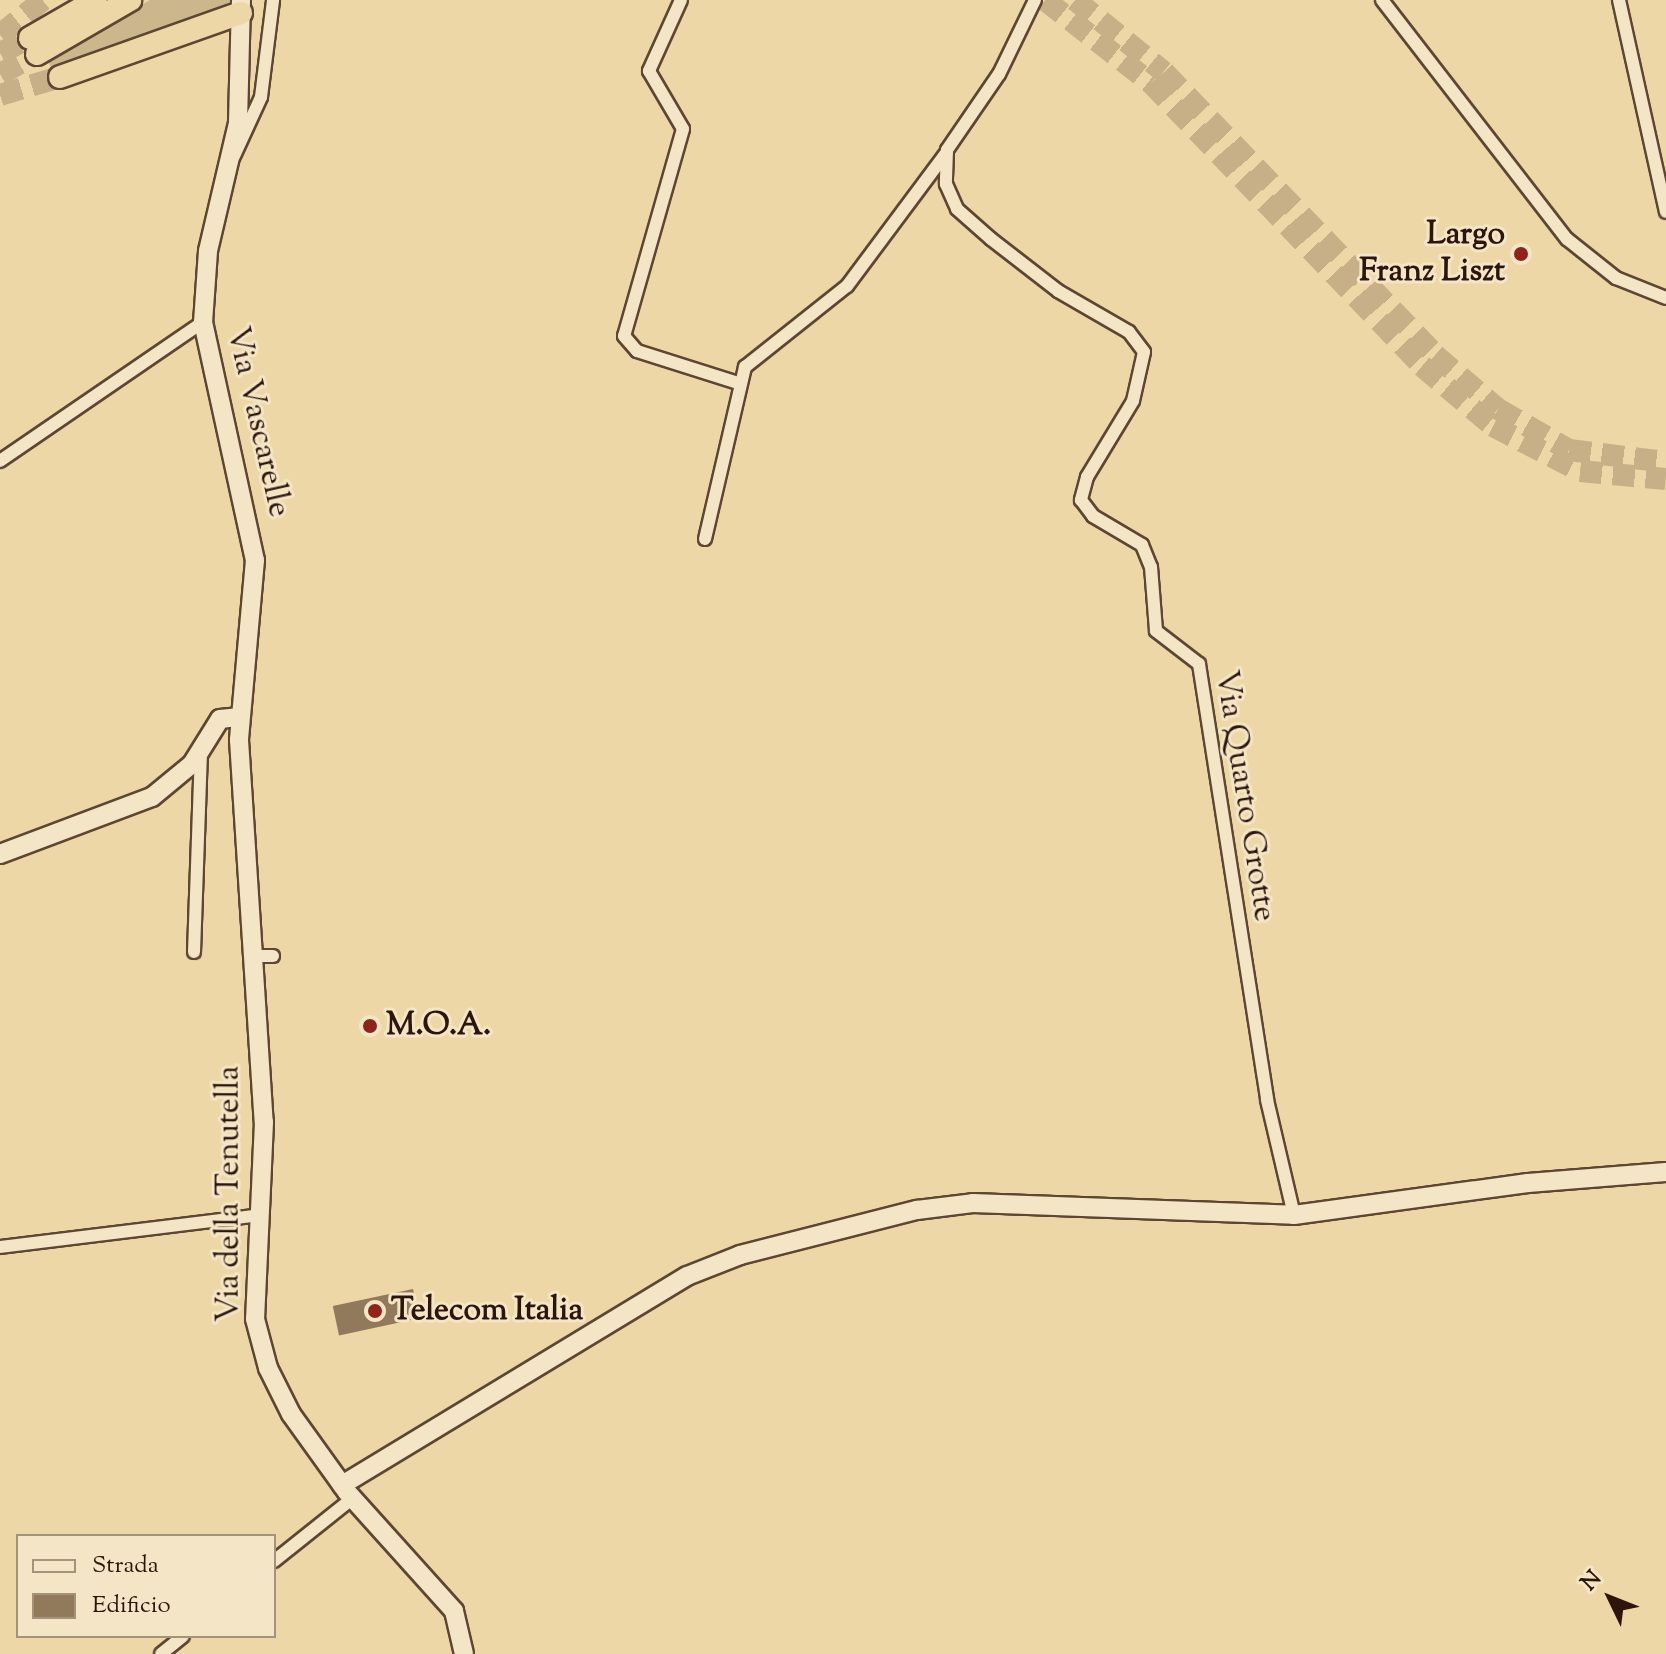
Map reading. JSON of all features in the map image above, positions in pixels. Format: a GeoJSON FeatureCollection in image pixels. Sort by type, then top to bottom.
{"type":"FeatureCollection","features":[{"type":"Feature","properties":{"kind":"highway"},"geometry":{"type":"LineString","coordinates":[[96,0],[34,46],[130,0]]}},
{"type":"Feature","properties":{"kind":"highway"},"geometry":{"type":"LineString","coordinates":[[60,77],[241,6]]}},
{"type":"Feature","properties":{"kind":"street"},"geometry":{"type":"LineString","coordinates":[[231,162],[261,97],[273,0]]}},
{"type":"Feature","properties":{"kind":"street"},"geometry":{"type":"LineString","coordinates":[[681,0],[649,71],[683,129],[624,336],[637,351],[738,383]]}},
{"type":"Feature","properties":{"kind":"street"},"geometry":{"type":"LineString","coordinates":[[705,539],[738,383],[752,358],[805,323],[854,278],[999,74],[1035,0]]}},
{"type":"Feature","properties":{"kind":"street"},"geometry":{"type":"LineString","coordinates":[[1382,0],[1567,239],[1616,278],[1666,298]]}},
{"type":"Feature","properties":{"kind":"street"},"geometry":{"type":"LineString","coordinates":[[1619,0],[1666,212]]}},
{"type":"Feature","properties":{"kind":"street","name":"Via Vascarelle"},"geometry":{"type":"LineString","coordinates":[[240,717],[255,560],[203,322],[208,251],[231,162],[241,6]]}},
{"type":"Feature","properties":{"kind":"street","name":"Via Quarto Grotte"},"geometry":{"type":"LineString","coordinates":[[947,150],[948,193],[964,215],[1043,280],[1129,332],[1144,352],[1133,401],[1087,477],[1081,500],[1093,516],[1142,545],[1153,580],[1156,631],[1199,664],[1262,1068],[1294,1215]]}},
{"type":"Feature","properties":{"kind":"street"},"geometry":{"type":"LineString","coordinates":[[0,461],[203,322]]}},
{"type":"Feature","properties":{"kind":"street"},"geometry":{"type":"LineString","coordinates":[[0,854],[132,808],[171,784],[201,752],[220,719],[240,717]]}},
{"type":"Feature","properties":{"kind":"street","name":"Via della Tenutella"},"geometry":{"type":"LineString","coordinates":[[240,717],[241,810],[265,956],[264,1122],[255,1319],[268,1368],[291,1414],[347,1492],[454,1611],[464,1654]]}},
{"type":"Feature","properties":{"kind":"street"},"geometry":{"type":"LineString","coordinates":[[194,952],[201,752]]}},
{"type":"Feature","properties":{"kind":"street"},"geometry":{"type":"LineString","coordinates":[[276,1559],[347,1492],[626,1310],[740,1255],[961,1203],[1294,1215],[1666,1172]]}},
{"type":"Feature","properties":{"kind":"street"},"geometry":{"type":"LineString","coordinates":[[0,1247],[260,1215]]}},
{"type":"Feature","properties":{"kind":"street"},"geometry":{"type":"LineString","coordinates":[[161,1654],[181,1638]]}},
{"type":"Feature","properties":{"kind":"shaded area"},"geometry":{"type":"Polygon","coordinates":[[[150,0],[231,0],[214,15],[51,67],[47,59],[150,0]]]}},
{"type":"Feature","properties":{"kind":"building","name":"Telecom Italia"},"geometry":{"type":"Polygon","coordinates":[[[413,1289],[419,1318],[339,1335],[333,1306],[413,1289]]]}},
{"type":"Feature","properties":{"kind":"tunnel"},"geometry":{"type":"LineString","coordinates":[[0,35],[43,0]]}},
{"type":"Feature","properties":{"kind":"tunnel"},"geometry":{"type":"LineString","coordinates":[[1045,0],[1151,83],[1422,366],[1493,426],[1580,471],[1666,479]]}},
{"type":"Feature","properties":{"kind":"tunnel"},"geometry":{"type":"LineString","coordinates":[[1075,0],[1164,72],[1435,355],[1498,409],[1569,450],[1666,462]]}},
{"type":"Feature","properties":{"kind":"tunnel"},"geometry":{"type":"LineString","coordinates":[[0,53],[30,38]]}},
{"type":"Feature","properties":{"kind":"tunnel"},"geometry":{"type":"LineString","coordinates":[[0,74],[37,54]]}},
{"type":"Feature","properties":{"kind":"tunnel"},"geometry":{"type":"LineString","coordinates":[[0,95],[60,77]]}},
{"type":"Feature","properties":{"kind":"place","name":"Largo Franz Liszt"},"geometry":{"type":"Point","coordinates":[1521,254]}},
{"type":"Feature","properties":{"kind":"place","name":"M.O.A."},"geometry":{"type":"Point","coordinates":[370,1026]}},
{"type":"Feature","properties":{"kind":"place","name":"Telecom Italia"},"geometry":{"type":"Point","coordinates":[375,1311]}}]}
